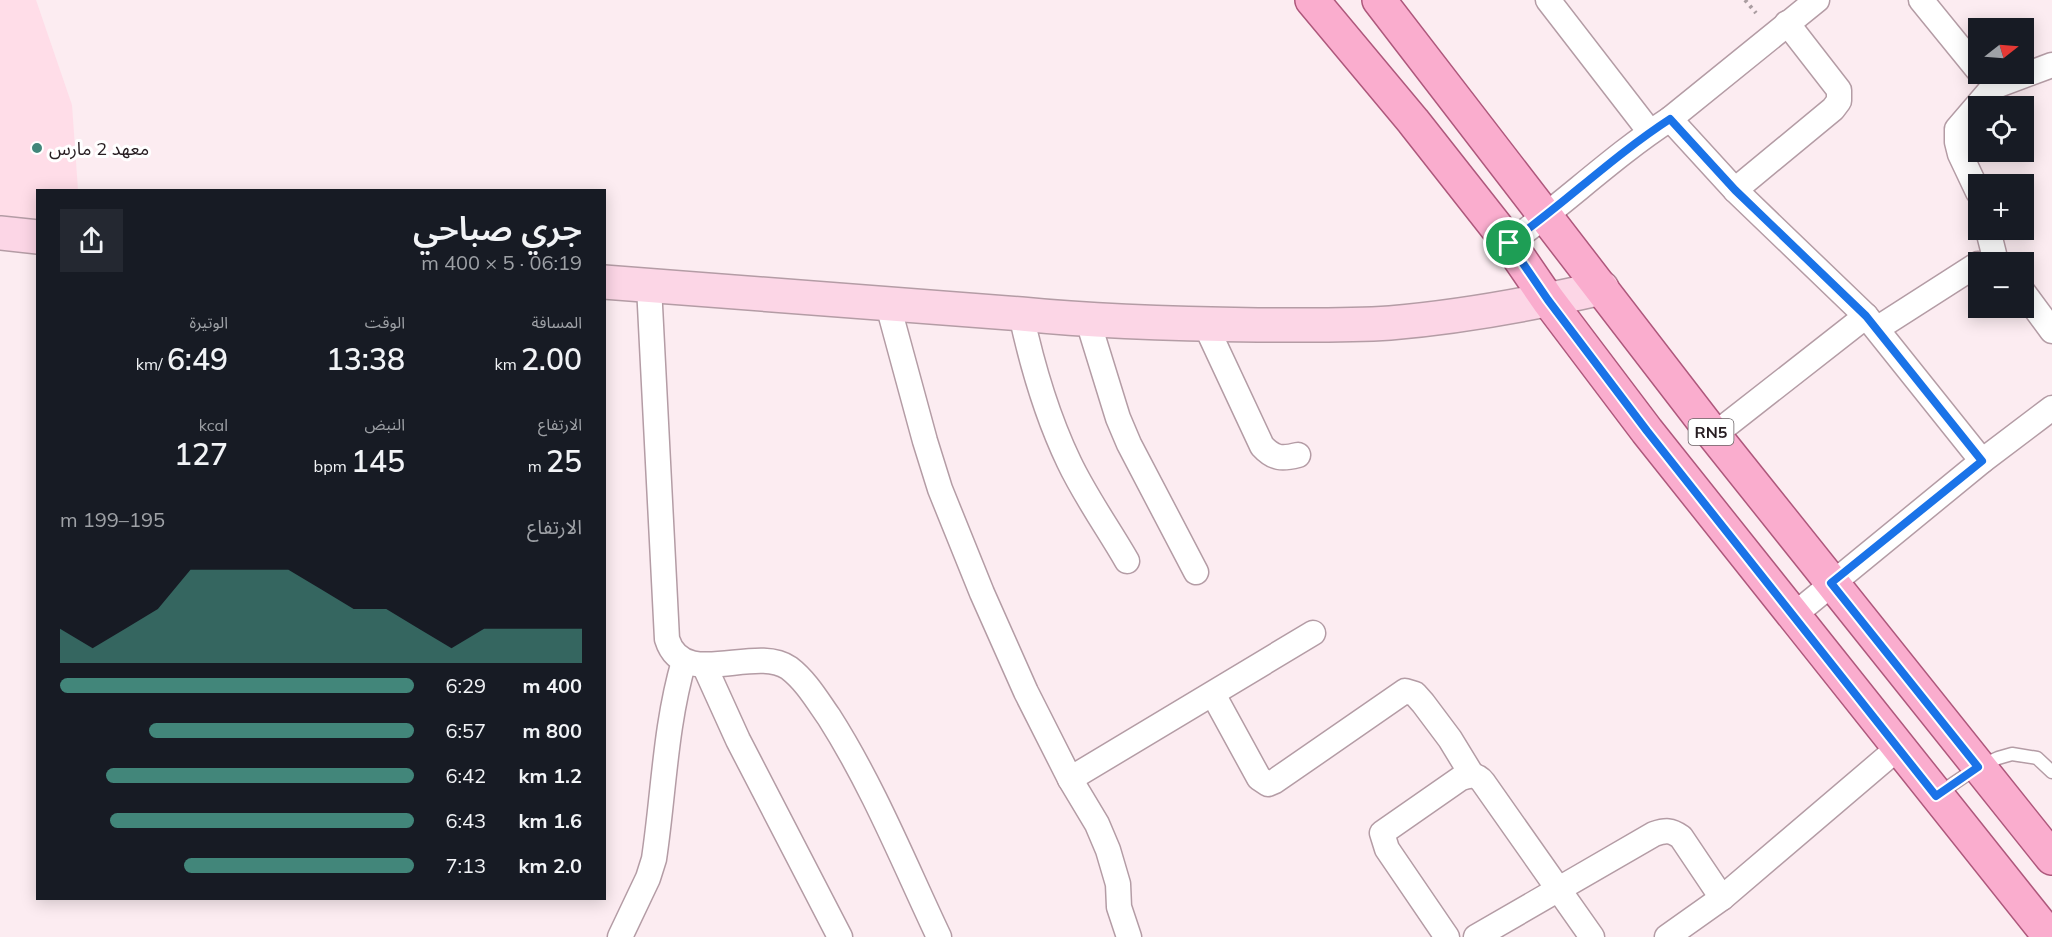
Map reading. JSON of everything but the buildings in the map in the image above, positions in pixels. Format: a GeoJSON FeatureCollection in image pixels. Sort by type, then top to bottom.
{"type":"FeatureCollection","features":[{"type":"Feature","properties":{"kind":"main road","name":"RN5"},"geometry":{"type":"LineString","coordinates":[[1312,0],[1413,121],[1509,243],[1548,300],[1647,431],[1936,796],[2039,933]]}},
{"type":"Feature","properties":{"kind":"main road","name":"RN5"},"geometry":{"type":"LineString","coordinates":[[1379,0],[1714,435],[2052,858]]}},
{"type":"Feature","properties":{"kind":"street"},"geometry":{"type":"LineString","coordinates":[[1548,0],[1660,126],[1735,190],[1872,322],[1982,461]]}},
{"type":"Feature","properties":{"kind":"street"},"geometry":{"type":"LineString","coordinates":[[1509,243],[1817,0]]}},
{"type":"Feature","properties":{"kind":"street"},"geometry":{"type":"LineString","coordinates":[[1921,0],[1968,57]]}},
{"type":"Feature","properties":{"kind":"street"},"geometry":{"type":"LineString","coordinates":[[1735,190],[1833,110],[1839,101],[1839,90],[1787,23]]}},
{"type":"Feature","properties":{"kind":"street"},"geometry":{"type":"LineString","coordinates":[[2034,68],[2052,65]]}},
{"type":"Feature","properties":{"kind":"street"},"geometry":{"type":"LineString","coordinates":[[1969,174],[1960,154],[1956,132],[1980,84]]}},
{"type":"Feature","properties":{"kind":"street"},"geometry":{"type":"LineString","coordinates":[[0,234],[36,237]]}},
{"type":"Feature","properties":{"kind":"street"},"geometry":{"type":"LineString","coordinates":[[1714,435],[1872,322],[1968,272]]}},
{"type":"Feature","properties":{"kind":"street"},"geometry":{"type":"LineString","coordinates":[[606,282],[1088,321],[1346,325],[1392,322],[1548,300],[1602,288]]}},
{"type":"Feature","properties":{"kind":"street"},"geometry":{"type":"LineString","coordinates":[[649,286],[667,639],[672,654],[694,663],[776,662],[788,667],[804,681],[858,767],[939,937]]}},
{"type":"Feature","properties":{"kind":"street"},"geometry":{"type":"LineString","coordinates":[[888,305],[940,489],[982,593],[1026,692],[1070,779],[1097,824],[1108,850],[1118,884],[1119,907],[1129,937]]}},
{"type":"Feature","properties":{"kind":"street"},"geometry":{"type":"LineString","coordinates":[[2034,307],[2052,331]]}},
{"type":"Feature","properties":{"kind":"street"},"geometry":{"type":"LineString","coordinates":[[1021,314],[1032,366],[1057,436],[1070,464],[1127,561]]}},
{"type":"Feature","properties":{"kind":"street"},"geometry":{"type":"LineString","coordinates":[[1088,321],[1118,418],[1129,444],[1196,572]]}},
{"type":"Feature","properties":{"kind":"street"},"geometry":{"type":"LineString","coordinates":[[1205,324],[1262,446],[1275,458],[1298,456]]}},
{"type":"Feature","properties":{"kind":"street"},"geometry":{"type":"LineString","coordinates":[[1794,615],[1982,461],[2052,408]]}},
{"type":"Feature","properties":{"kind":"street"},"geometry":{"type":"LineString","coordinates":[[1070,779],[1313,633]]}},
{"type":"Feature","properties":{"kind":"street"},"geometry":{"type":"LineString","coordinates":[[620,937],[648,878],[654,859],[668,735],[677,684],[694,663]]}},
{"type":"Feature","properties":{"kind":"street"},"geometry":{"type":"LineString","coordinates":[[694,663],[738,740],[840,937]]}},
{"type":"Feature","properties":{"kind":"street"},"geometry":{"type":"LineString","coordinates":[[1213,694],[1263,782],[1268,784],[1405,691],[1415,694],[1450,739],[1472,775],[1483,782],[1592,937]]}},
{"type":"Feature","properties":{"kind":"street"},"geometry":{"type":"LineString","coordinates":[[1667,937],[1722,898],[1898,748]]}},
{"type":"Feature","properties":{"kind":"street"},"geometry":{"type":"LineString","coordinates":[[1447,937],[1387,849],[1383,833],[1461,778],[1472,775]]}},
{"type":"Feature","properties":{"kind":"street"},"geometry":{"type":"LineString","coordinates":[[1476,937],[1654,834],[1664,831],[1673,831],[1681,837],[1722,898]]}},
{"type":"Feature","properties":{"kind":"lane"},"geometry":{"type":"LineString","coordinates":[[1936,796],[1978,767],[2012,754],[2037,758],[2052,772]]}},
{"type":"Feature","properties":{"kind":"shaded area","name":"معهد 2 مارس"},"geometry":{"type":"Polygon","coordinates":[[[0,0],[36,0],[72,105],[78,189],[36,189],[36,220],[0,215],[0,0]]]}},
{"type":"Feature","properties":{"kind":"place","name":"معهد 2 مارس"},"geometry":{"type":"Point","coordinates":[37,148]}},
{"type":"Feature","properties":{"kind":"route"},"geometry":{"type":"LineString","coordinates":[[1670,119],[1735,190],[1878,328],[1982,461],[1831,583],[1978,767],[1936,796],[1647,431],[1548,300],[1509,243],[1650,132],[1670,119]]}}]}
